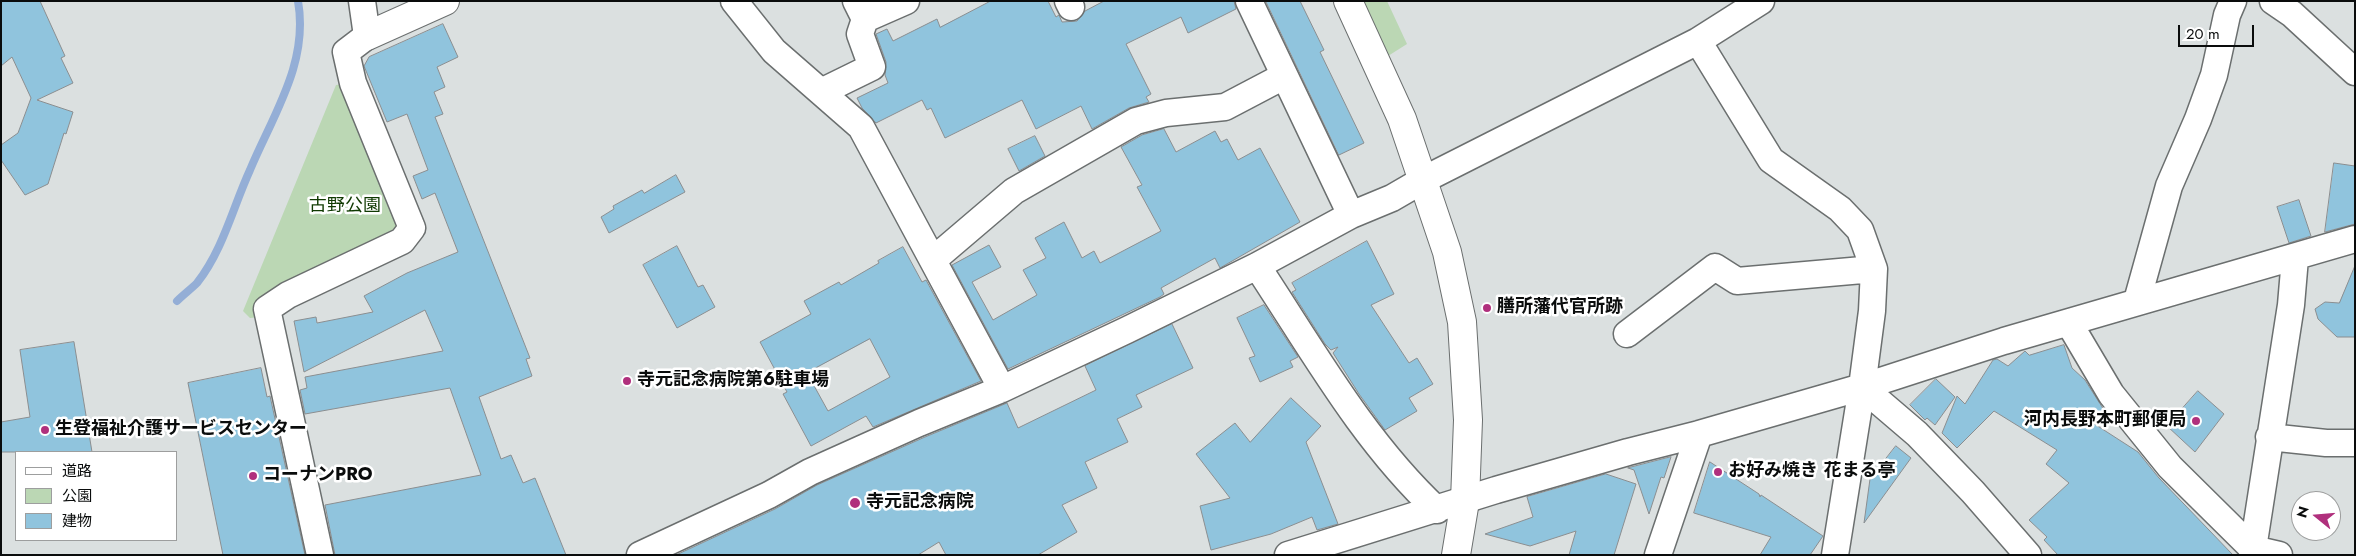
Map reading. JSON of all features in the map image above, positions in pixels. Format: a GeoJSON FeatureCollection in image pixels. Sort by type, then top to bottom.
{"type":"FeatureCollection","features":[{"type":"Feature","properties":{"kind":"street"},"geometry":{"type":"LineString","coordinates":[[362,1],[367,36]]}},
{"type":"Feature","properties":{"kind":"street"},"geometry":{"type":"LineString","coordinates":[[320,555],[267,309],[288,295],[402,241],[412,228],[353,83],[346,52],[367,36],[445,1]]}},
{"type":"Feature","properties":{"kind":"street"},"geometry":{"type":"LineString","coordinates":[[734,1],[774,50],[861,128],[1002,389]]}},
{"type":"Feature","properties":{"kind":"street"},"geometry":{"type":"LineString","coordinates":[[821,92],[872,66],[860,34],[860,10],[906,1]]}},
{"type":"Feature","properties":{"kind":"street"},"geometry":{"type":"LineString","coordinates":[[1249,1],[1350,215]]}},
{"type":"Feature","properties":{"kind":"street"},"geometry":{"type":"LineString","coordinates":[[1348,1],[1402,119],[1447,252],[1462,322],[1468,420],[1465,501],[1456,555]]}},
{"type":"Feature","properties":{"kind":"street"},"geometry":{"type":"LineString","coordinates":[[640,555],[769,495],[819,468],[919,423],[1002,389],[1258,266],[1350,215],[1392,198],[1423,180],[1698,41],[1730,9],[1761,1]]}},
{"type":"Feature","properties":{"kind":"street"},"geometry":{"type":"LineString","coordinates":[[2137,301],[2169,186],[2210,84],[2227,14],[2233,1]]}},
{"type":"Feature","properties":{"kind":"street"},"geometry":{"type":"LineString","coordinates":[[2292,5],[2355,72]]}},
{"type":"Feature","properties":{"kind":"street"},"geometry":{"type":"LineString","coordinates":[[1698,41],[1771,160],[1840,209],[1860,230],[1874,269],[1872,311],[1862,387],[1835,555]]}},
{"type":"Feature","properties":{"kind":"street"},"geometry":{"type":"LineString","coordinates":[[933,260],[1014,192],[1136,121],[1166,113],[1225,107],[1284,76]]}},
{"type":"Feature","properties":{"kind":"street"},"geometry":{"type":"LineString","coordinates":[[1288,555],[1628,452],[1699,434],[1862,387],[2004,340],[2295,258],[2355,239]]}},
{"type":"Feature","properties":{"kind":"street"},"geometry":{"type":"LineString","coordinates":[[2252,552],[2291,305],[2295,258]]}},
{"type":"Feature","properties":{"kind":"street"},"geometry":{"type":"LineString","coordinates":[[1258,266],[1353,412],[1409,484],[1437,510]]}},
{"type":"Feature","properties":{"kind":"street"},"geometry":{"type":"LineString","coordinates":[[1627,334],[1715,267],[1737,281],[1874,269]]}},
{"type":"Feature","properties":{"kind":"street"},"geometry":{"type":"LineString","coordinates":[[2069,323],[2111,394],[2170,467],[2252,552],[2279,555]]}},
{"type":"Feature","properties":{"kind":"street"},"geometry":{"type":"LineString","coordinates":[[1862,387],[1916,434],[1973,492],[2028,555]]}},
{"type":"Feature","properties":{"kind":"street"},"geometry":{"type":"LineString","coordinates":[[1658,555],[1699,434]]}},
{"type":"Feature","properties":{"kind":"street"},"geometry":{"type":"LineString","coordinates":[[2269,437],[2326,443],[2355,442]]}},
{"type":"Feature","properties":{"kind":"green space"},"geometry":{"type":"Polygon","coordinates":[[[1361,1],[1387,1],[1407,44],[1388,56],[1361,1]]]}},
{"type":"Feature","properties":{"kind":"green space","name":"古野公園"},"geometry":{"type":"Polygon","coordinates":[[[353,83],[412,228],[262,317],[250,318],[243,311],[336,85],[353,83]]]}},
{"type":"Feature","properties":{"kind":"building"},"geometry":{"type":"Polygon","coordinates":[[[1,1],[40,1],[65,56],[61,58],[73,83],[37,100],[73,112],[66,134],[64,133],[48,184],[25,195],[1,160],[1,145],[18,133],[31,98],[12,57],[1,66],[1,1]]]}},
{"type":"Feature","properties":{"kind":"building"},"geometry":{"type":"Polygon","coordinates":[[[991,1],[1048,1],[1056,17],[1059,15],[1062,22],[1077,21],[1085,11],[1104,1],[1234,1],[1236,9],[1188,33],[1181,17],[1126,44],[1151,94],[1146,97],[1149,102],[1129,108],[1092,129],[1081,106],[1036,129],[1022,100],[945,138],[931,108],[927,110],[922,100],[876,123],[862,108],[857,98],[888,83],[885,75],[886,62],[876,34],[887,29],[893,41],[937,19],[940,27],[991,1]]]}},
{"type":"Feature","properties":{"kind":"building"},"geometry":{"type":"Polygon","coordinates":[[[1266,1],[1300,1],[1324,50],[1320,52],[1364,143],[1339,155],[1266,1]]]}},
{"type":"Feature","properties":{"kind":"building"},"geometry":{"type":"Polygon","coordinates":[[[443,24],[458,57],[437,67],[445,87],[434,92],[443,114],[435,117],[530,358],[526,359],[532,376],[479,397],[501,459],[511,455],[523,483],[535,478],[566,555],[335,555],[325,505],[481,475],[450,388],[305,414],[300,390],[307,388],[305,377],[443,351],[425,310],[304,372],[294,321],[316,317],[317,323],[373,312],[364,296],[407,273],[458,252],[435,193],[422,199],[413,176],[428,170],[407,114],[387,122],[364,66],[369,57],[443,24]]]}},
{"type":"Feature","properties":{"kind":"building"},"geometry":{"type":"Polygon","coordinates":[[[1164,129],[1176,152],[1215,131],[1221,142],[1227,139],[1238,160],[1260,148],[1300,222],[1220,268],[1215,258],[1161,288],[1164,294],[1160,297],[1008,369],[952,265],[989,245],[1001,267],[972,282],[993,320],[1037,295],[1023,270],[1046,258],[1035,238],[1064,222],[1082,258],[1094,251],[1100,263],[1161,231],[1137,187],[1142,185],[1121,147],[1142,135],[1164,129]]]}},
{"type":"Feature","properties":{"kind":"building"},"geometry":{"type":"Polygon","coordinates":[[[1035,136],[1045,156],[1019,171],[1008,149],[1035,136]]]}},
{"type":"Feature","properties":{"kind":"building"},"geometry":{"type":"Polygon","coordinates":[[[2334,163],[2355,166],[2355,224],[2325,232],[2334,163]]]}},
{"type":"Feature","properties":{"kind":"building"},"geometry":{"type":"Polygon","coordinates":[[[676,175],[685,192],[609,233],[601,217],[614,209],[613,206],[642,190],[644,193],[676,175]]]}},
{"type":"Feature","properties":{"kind":"building"},"geometry":{"type":"Polygon","coordinates":[[[2299,200],[2311,236],[2289,243],[2277,207],[2299,200]]]}},
{"type":"Feature","properties":{"kind":"building"},"geometry":{"type":"Polygon","coordinates":[[[1367,241],[1394,294],[1371,305],[1409,363],[1417,358],[1433,384],[1409,398],[1417,411],[1385,430],[1333,353],[1338,347],[1331,350],[1325,344],[1292,292],[1296,290],[1292,283],[1367,241]]]}},
{"type":"Feature","properties":{"kind":"building"},"geometry":{"type":"Polygon","coordinates":[[[677,246],[698,287],[703,285],[715,307],[677,328],[643,265],[677,246]]]}},
{"type":"Feature","properties":{"kind":"building"},"geometry":{"type":"Polygon","coordinates":[[[903,247],[922,282],[926,280],[981,381],[873,427],[866,416],[811,446],[783,394],[787,392],[760,342],[811,314],[804,301],[839,282],[841,285],[879,263],[878,261],[903,247]],[[870,339],[807,373],[828,411],[890,377],[870,339]]]}},
{"type":"Feature","properties":{"kind":"building"},"geometry":{"type":"Polygon","coordinates":[[[2355,266],[2355,337],[2337,337],[2318,319],[2315,309],[2325,302],[2339,303],[2355,266]]]}},
{"type":"Feature","properties":{"kind":"building"},"geometry":{"type":"Polygon","coordinates":[[[1264,305],[1298,357],[1290,361],[1293,367],[1260,382],[1249,358],[1255,356],[1237,318],[1264,305]]]}},
{"type":"Feature","properties":{"kind":"building"},"geometry":{"type":"Polygon","coordinates":[[[1172,324],[1193,368],[1136,395],[1142,407],[1117,419],[1128,442],[1085,462],[1097,488],[1062,505],[1077,532],[1038,555],[946,555],[939,542],[918,555],[676,555],[775,509],[817,485],[1007,403],[1018,428],[1096,390],[1085,366],[1172,324]]]}},
{"type":"Feature","properties":{"kind":"building","name":"生登福祉介護サービスセンター"},"geometry":{"type":"Polygon","coordinates":[[[74,342],[92,451],[1,452],[1,422],[30,417],[20,350],[74,342]]]}},
{"type":"Feature","properties":{"kind":"building"},"geometry":{"type":"Polygon","coordinates":[[[2064,345],[2072,368],[2085,380],[2104,410],[2093,423],[2138,452],[2159,478],[2233,555],[2058,555],[2044,540],[2047,537],[2029,520],[2069,483],[2046,464],[2057,450],[1994,411],[1957,448],[1942,433],[1957,396],[1965,404],[1993,360],[1997,359],[2008,366],[2025,351],[2029,355],[2064,345]]]}},
{"type":"Feature","properties":{"kind":"building","name":"コーナンPRO"},"geometry":{"type":"Polygon","coordinates":[[[261,368],[267,397],[270,396],[305,555],[223,555],[188,383],[261,368]]]}},
{"type":"Feature","properties":{"kind":"building"},"geometry":{"type":"Polygon","coordinates":[[[1936,379],[1955,397],[1935,425],[1927,418],[1925,420],[1910,405],[1936,379]]]}},
{"type":"Feature","properties":{"kind":"building"},"geometry":{"type":"Polygon","coordinates":[[[2198,391],[2224,414],[2195,452],[2167,426],[2198,391]]]}},
{"type":"Feature","properties":{"kind":"building"},"geometry":{"type":"Polygon","coordinates":[[[1291,398],[1321,426],[1306,442],[1338,524],[1317,530],[1312,517],[1271,534],[1211,550],[1200,506],[1230,498],[1196,454],[1235,423],[1250,442],[1291,398]]]}},
{"type":"Feature","properties":{"kind":"building"},"geometry":{"type":"Polygon","coordinates":[[[1896,446],[1911,458],[1864,523],[1870,479],[1896,446]]]}},
{"type":"Feature","properties":{"kind":"building"},"geometry":{"type":"Polygon","coordinates":[[[1671,457],[1664,478],[1661,477],[1649,514],[1634,470],[1628,468],[1671,457]]]}},
{"type":"Feature","properties":{"kind":"building"},"geometry":{"type":"Polygon","coordinates":[[[1710,462],[1759,494],[1760,497],[1761,495],[1823,536],[1810,555],[1760,555],[1771,537],[1694,513],[1710,462]]]}},
{"type":"Feature","properties":{"kind":"building"},"geometry":{"type":"Polygon","coordinates":[[[1606,474],[1636,484],[1614,555],[1569,555],[1576,531],[1530,546],[1485,534],[1533,517],[1527,497],[1606,474]]]}},
{"type":"Feature","properties":{"kind":"waterway"},"geometry":{"type":"LineString","coordinates":[[177,301],[197,283],[214,257],[287,88],[298,46],[300,24],[298,1]]}},
{"type":"Feature","properties":{"kind":"place","name":"膳所藩代官所跡"},"geometry":{"type":"Point","coordinates":[1487,308]}},
{"type":"Feature","properties":{"kind":"place","name":"寺元記念病院第6駐車場"},"geometry":{"type":"Point","coordinates":[627,381]}},
{"type":"Feature","properties":{"kind":"place","name":"河内長野本町郵便局"},"geometry":{"type":"Point","coordinates":[2196,421]}},
{"type":"Feature","properties":{"kind":"place","name":"生登福祉介護サービスセンター"},"geometry":{"type":"Point","coordinates":[45,430]}},
{"type":"Feature","properties":{"kind":"place","name":"お好み焼き 花まる亭"},"geometry":{"type":"Point","coordinates":[1718,472]}},
{"type":"Feature","properties":{"kind":"place","name":"コーナンPRO"},"geometry":{"type":"Point","coordinates":[253,476]}},
{"type":"Feature","properties":{"kind":"place","name":"寺元記念病院"},"geometry":{"type":"Point","coordinates":[855,503]}}]}
